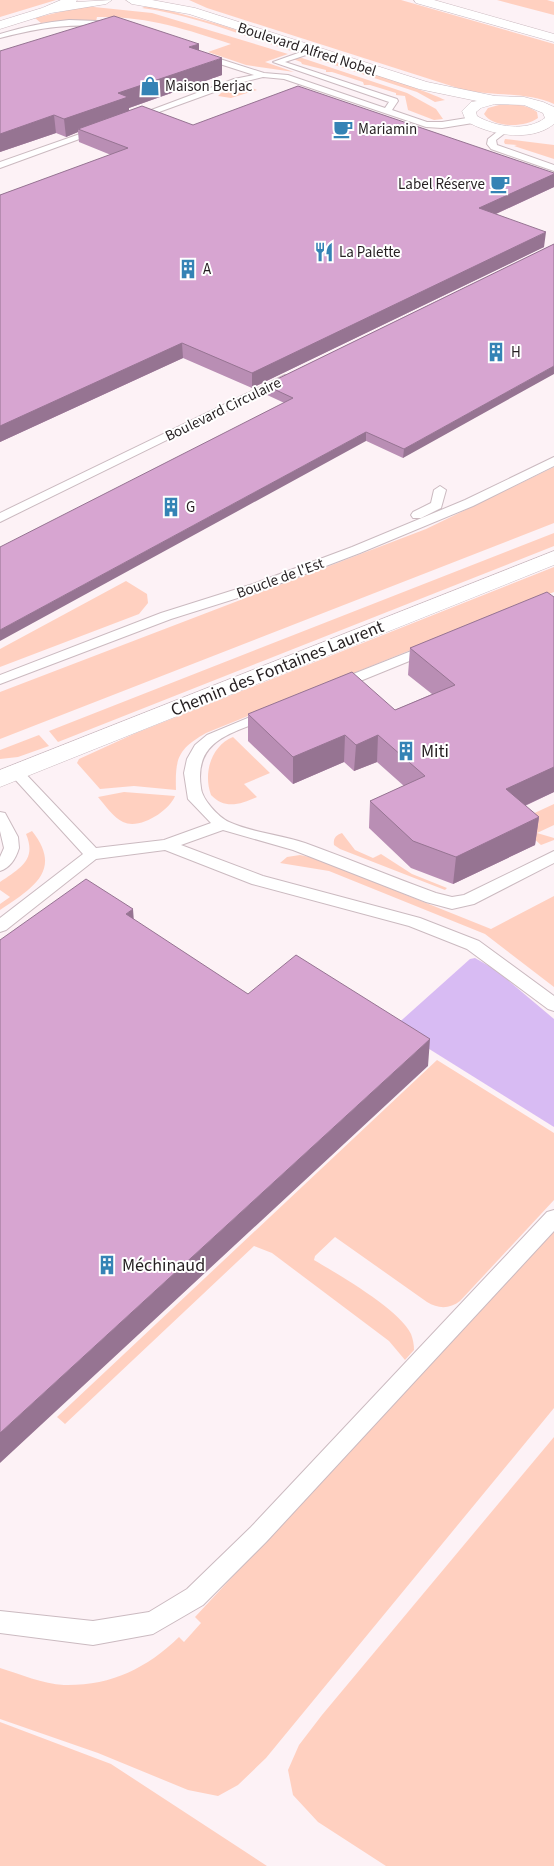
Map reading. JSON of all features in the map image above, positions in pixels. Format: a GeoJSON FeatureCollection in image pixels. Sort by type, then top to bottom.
{"type":"FeatureCollection","features":[{"type":"Feature","properties":{"kind":"main road"},"geometry":{"type":"LineString","coordinates":[[46,11],[71,0]]}},
{"type":"Feature","properties":{"kind":"main road"},"geometry":{"type":"LineString","coordinates":[[0,25],[46,11],[106,0]]}},
{"type":"Feature","properties":{"kind":"main road","name":"Boulevard Alfred Nobel"},"geometry":{"type":"LineString","coordinates":[[132,0],[191,11],[424,86],[495,100]]}},
{"type":"Feature","properties":{"kind":"main road","name":"Boulevard Alfred Nobel"},"geometry":{"type":"LineString","coordinates":[[168,0],[191,11]]}},
{"type":"Feature","properties":{"kind":"main road"},"geometry":{"type":"LineString","coordinates":[[420,0],[554,38]]}},
{"type":"Feature","properties":{"kind":"main road"},"geometry":{"type":"LineString","coordinates":[[460,0],[554,26]]}},
{"type":"Feature","properties":{"kind":"main road","name":"Boulevard Alfred Nobel"},"geometry":{"type":"LineString","coordinates":[[424,86],[472,115],[484,126],[505,130],[553,124]]}},
{"type":"Feature","properties":{"kind":"main road"},"geometry":{"type":"LineString","coordinates":[[472,115],[480,104],[495,100],[515,100],[534,103],[550,112],[553,124]]}},
{"type":"Feature","properties":{"kind":"main road","name":"Chemin des Fontaines Laurent"},"geometry":{"type":"LineString","coordinates":[[8,776],[554,557]]}},
{"type":"Feature","properties":{"kind":"lane"},"geometry":{"type":"LineString","coordinates":[[0,36],[55,22],[86,22],[126,30]]}},
{"type":"Feature","properties":{"kind":"lane"},"geometry":{"type":"LineString","coordinates":[[312,50],[277,62],[394,101],[386,112]]}},
{"type":"Feature","properties":{"kind":"lane"},"geometry":{"type":"LineString","coordinates":[[197,53],[263,75],[285,77],[386,112],[433,125],[472,115]]}},
{"type":"Feature","properties":{"kind":"lane"},"geometry":{"type":"LineString","coordinates":[[124,121],[237,81],[263,75]]}},
{"type":"Feature","properties":{"kind":"lane"},"geometry":{"type":"LineString","coordinates":[[0,165],[105,128]]}},
{"type":"Feature","properties":{"kind":"lane"},"geometry":{"type":"LineString","coordinates":[[505,130],[492,139],[491,144],[494,147],[554,168]]}},
{"type":"Feature","properties":{"kind":"lane","name":"Boulevard Circulaire"},"geometry":{"type":"LineString","coordinates":[[0,518],[298,372]]}},
{"type":"Feature","properties":{"kind":"lane","name":"Boucle de l'Est"},"geometry":{"type":"LineString","coordinates":[[0,680],[166,616],[258,586],[356,550],[452,510],[554,461]]}},
{"type":"Feature","properties":{"kind":"lane"},"geometry":{"type":"LineString","coordinates":[[258,586],[322,552],[432,509],[436,504],[440,490]]}},
{"type":"Feature","properties":{"kind":"lane"},"geometry":{"type":"LineString","coordinates":[[328,689],[439,644]]}},
{"type":"Feature","properties":{"kind":"lane"},"geometry":{"type":"LineString","coordinates":[[282,708],[212,738],[200,748],[194,759],[191,773],[195,798],[222,825],[298,846],[432,898],[452,903],[468,900],[554,856]]}},
{"type":"Feature","properties":{"kind":"lane"},"geometry":{"type":"LineString","coordinates":[[8,776],[51,812],[92,854]]}},
{"type":"Feature","properties":{"kind":"lane"},"geometry":{"type":"LineString","coordinates":[[0,818],[12,839],[12,849],[9,858],[0,866]]}},
{"type":"Feature","properties":{"kind":"lane"},"geometry":{"type":"LineString","coordinates":[[0,926],[92,854],[166,845],[222,825]]}},
{"type":"Feature","properties":{"kind":"lane"},"geometry":{"type":"LineString","coordinates":[[166,845],[258,880],[414,922],[474,945],[554,1004]]}},
{"type":"Feature","properties":{"kind":"lane"},"geometry":{"type":"LineString","coordinates":[[0,1622],[93,1633],[153,1622],[195,1597],[259,1534],[554,1218]]}},
{"type":"Feature","properties":{"kind":"shaded area"},"geometry":{"type":"Polygon","coordinates":[[[0,0],[56,0],[0,17],[0,0]]]}},
{"type":"Feature","properties":{"kind":"shaded area"},"geometry":{"type":"Polygon","coordinates":[[[189,0],[401,0],[554,44],[554,104],[544,100],[521,96],[464,90],[207,8],[189,0]]]}},
{"type":"Feature","properties":{"kind":"shaded area"},"geometry":{"type":"Polygon","coordinates":[[[497,0],[547,0],[554,2],[554,15],[497,0]]]}},
{"type":"Feature","properties":{"kind":"shaded area"},"geometry":{"type":"Polygon","coordinates":[[[89,5],[152,13],[288,54],[265,62],[294,72],[246,65],[208,52],[231,44],[165,24],[115,17],[97,17],[96,21],[66,20],[41,23],[35,18],[89,5]]]}},
{"type":"Feature","properties":{"kind":"shaded area"},"geometry":{"type":"Polygon","coordinates":[[[149,5],[218,24],[297,50],[294,52],[199,21],[142,8],[149,5]]]}},
{"type":"Feature","properties":{"kind":"shaded area"},"geometry":{"type":"Polygon","coordinates":[[[307,56],[333,60],[353,66],[445,100],[435,102],[417,92],[307,56]]]}},
{"type":"Feature","properties":{"kind":"shaded area"},"geometry":{"type":"Polygon","coordinates":[[[299,57],[407,93],[436,109],[443,119],[434,120],[408,110],[405,96],[396,95],[396,93],[370,85],[364,85],[363,82],[332,72],[326,72],[326,70],[302,64],[293,59],[299,57]]]}},
{"type":"Feature","properties":{"kind":"shaded area"},"geometry":{"type":"Polygon","coordinates":[[[244,85],[257,90],[231,98],[218,96],[221,93],[244,85]]]}},
{"type":"Feature","properties":{"kind":"shaded area"},"geometry":{"type":"Polygon","coordinates":[[[499,105],[528,107],[537,112],[538,118],[518,125],[502,124],[488,119],[484,114],[488,108],[499,105]]]}},
{"type":"Feature","properties":{"kind":"shaded area"},"geometry":{"type":"Polygon","coordinates":[[[505,139],[554,145],[554,159],[514,146],[517,145],[505,144],[505,139]]]}},
{"type":"Feature","properties":{"kind":"shaded area"},"geometry":{"type":"Polygon","coordinates":[[[554,467],[554,523],[0,739],[0,692],[426,529],[554,467]]]}},
{"type":"Feature","properties":{"kind":"shaded area"},"geometry":{"type":"Polygon","coordinates":[[[554,533],[554,546],[58,742],[49,731],[554,533]]]}},
{"type":"Feature","properties":{"kind":"shaded area"},"geometry":{"type":"Polygon","coordinates":[[[554,567],[554,592],[206,733],[189,744],[180,756],[176,770],[176,790],[134,786],[100,789],[77,763],[79,759],[136,733],[554,567]]]}},
{"type":"Feature","properties":{"kind":"shaded area"},"geometry":{"type":"Polygon","coordinates":[[[126,581],[147,594],[148,603],[139,614],[0,667],[0,649],[126,581]]]}},
{"type":"Feature","properties":{"kind":"shaded area"},"geometry":{"type":"Polygon","coordinates":[[[39,735],[49,746],[18,757],[0,759],[0,750],[39,735]]]}},
{"type":"Feature","properties":{"kind":"shaded area"},"geometry":{"type":"Polygon","coordinates":[[[233,737],[270,773],[244,784],[257,797],[245,802],[227,804],[216,800],[211,795],[208,778],[214,754],[225,741],[233,737]]]}},
{"type":"Feature","properties":{"kind":"shaded area"},"geometry":{"type":"Polygon","coordinates":[[[124,792],[175,796],[167,808],[153,818],[130,824],[116,817],[98,797],[124,792]]]}},
{"type":"Feature","properties":{"kind":"shaded area"},"geometry":{"type":"Polygon","coordinates":[[[554,804],[554,825],[537,833],[554,838],[554,840],[541,845],[515,822],[554,804]]]}},
{"type":"Feature","properties":{"kind":"shaded area"},"geometry":{"type":"Polygon","coordinates":[[[32,831],[41,845],[45,857],[44,868],[40,878],[23,894],[0,910],[0,904],[10,897],[0,890],[0,882],[20,868],[25,862],[29,851],[26,834],[32,831]]]}},
{"type":"Feature","properties":{"kind":"shaded area"},"geometry":{"type":"Polygon","coordinates":[[[342,833],[355,850],[373,858],[381,854],[412,874],[447,888],[445,890],[340,849],[334,845],[334,840],[342,833]]]}},
{"type":"Feature","properties":{"kind":"shaded area"},"geometry":{"type":"Polygon","coordinates":[[[300,855],[314,858],[491,929],[554,896],[554,987],[485,934],[329,871],[280,863],[287,857],[300,855]]]}},
{"type":"Feature","properties":{"kind":"shaded area"},"geometry":{"type":"Polygon","coordinates":[[[475,958],[496,970],[554,1019],[554,1127],[394,1027],[470,959],[475,958]]]}},
{"type":"Feature","properties":{"kind":"shaded area"},"geometry":{"type":"Polygon","coordinates":[[[437,1060],[554,1133],[554,1200],[460,1301],[448,1307],[440,1307],[427,1302],[335,1237],[315,1256],[314,1260],[367,1293],[404,1324],[411,1334],[414,1350],[405,1360],[389,1341],[272,1253],[254,1246],[65,1424],[57,1417],[437,1060]]]}},
{"type":"Feature","properties":{"kind":"shaded area"},"geometry":{"type":"Polygon","coordinates":[[[554,1231],[554,1408],[266,1758],[238,1785],[218,1796],[188,1790],[98,1753],[0,1719],[0,1668],[40,1681],[64,1685],[81,1685],[112,1679],[140,1667],[179,1637],[184,1642],[201,1623],[195,1617],[554,1231]]]}},
{"type":"Feature","properties":{"kind":"shaded area"},"geometry":{"type":"Polygon","coordinates":[[[554,1437],[554,1866],[386,1866],[318,1822],[293,1795],[288,1770],[299,1745],[322,1715],[554,1437]]]}},
{"type":"Feature","properties":{"kind":"shaded area"},"geometry":{"type":"Polygon","coordinates":[[[0,1722],[111,1764],[267,1866],[0,1866],[0,1722]]]}},
{"type":"Feature","properties":{"kind":"building"},"geometry":{"type":"Polygon","coordinates":[[[114,16],[199,44],[189,47],[222,58],[118,93],[128,97],[64,119],[54,115],[0,134],[0,51],[114,16]]]}},
{"type":"Feature","properties":{"kind":"building","name":"A"},"geometry":{"type":"Polygon","coordinates":[[[298,86],[554,173],[479,208],[546,232],[252,373],[182,343],[0,426],[0,195],[128,148],[78,129],[142,106],[193,125],[298,86]]]}},
{"type":"Feature","properties":{"kind":"building"},"geometry":{"type":"Polygon","coordinates":[[[554,244],[554,366],[404,449],[366,432],[0,630],[0,547],[293,398],[265,385],[554,244]]]}},
{"type":"Feature","properties":{"kind":"building","name":"Miti"},"geometry":{"type":"Polygon","coordinates":[[[547,592],[554,597],[554,767],[506,789],[539,817],[456,857],[413,841],[370,801],[425,776],[378,735],[356,745],[345,735],[293,757],[248,714],[352,672],[395,710],[455,685],[410,648],[547,592]]]}},
{"type":"Feature","properties":{"kind":"building","name":"Méchinaud"},"geometry":{"type":"Polygon","coordinates":[[[86,879],[133,909],[126,914],[248,994],[296,955],[430,1039],[0,1433],[0,940],[86,879]]]}},
{"type":"Feature","properties":{"kind":"place","name":"Maison Berjac"},"geometry":{"type":"Point","coordinates":[150,86]}},
{"type":"Feature","properties":{"kind":"place","name":"Mariamin"},"geometry":{"type":"Point","coordinates":[343,129]}},
{"type":"Feature","properties":{"kind":"place","name":"Label Réserve"},"geometry":{"type":"Point","coordinates":[500,184]}},
{"type":"Feature","properties":{"kind":"place","name":"La Palette"},"geometry":{"type":"Point","coordinates":[324,252]}},
{"type":"Feature","properties":{"kind":"place","name":"A"},"geometry":{"type":"Point","coordinates":[188,269]}},
{"type":"Feature","properties":{"kind":"place","name":"H"},"geometry":{"type":"Point","coordinates":[496,352]}},
{"type":"Feature","properties":{"kind":"place","name":"G"},"geometry":{"type":"Point","coordinates":[171,507]}},
{"type":"Feature","properties":{"kind":"place","name":"Miti"},"geometry":{"type":"Point","coordinates":[406,751]}},
{"type":"Feature","properties":{"kind":"place","name":"Méchinaud"},"geometry":{"type":"Point","coordinates":[107,1265]}}]}
